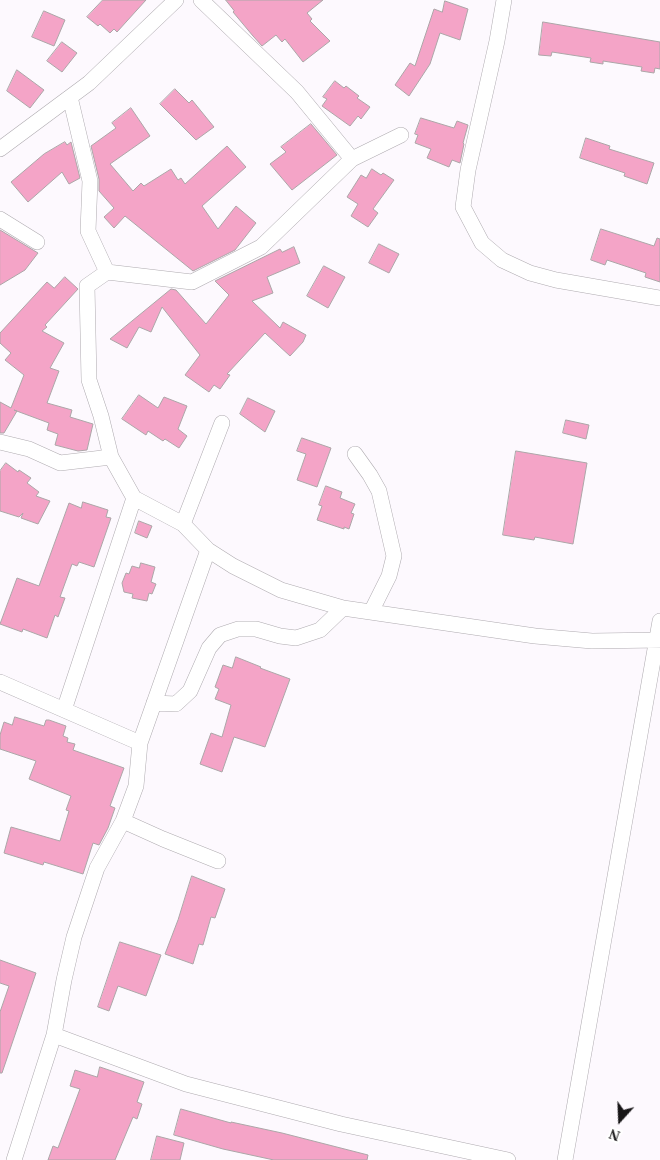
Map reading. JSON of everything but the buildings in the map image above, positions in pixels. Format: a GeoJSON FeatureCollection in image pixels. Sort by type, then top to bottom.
{"type":"FeatureCollection","features":[{"type":"Feature","properties":{"kind":"street"},"geometry":{"type":"LineString","coordinates":[[0,149],[89,83],[176,0]]}},
{"type":"Feature","properties":{"kind":"street"},"geometry":{"type":"LineString","coordinates":[[202,0],[297,92],[352,159]]}},
{"type":"Feature","properties":{"kind":"street"},"geometry":{"type":"LineString","coordinates":[[504,0],[489,80],[468,170],[463,207],[482,243],[502,260],[530,273],[556,280],[660,298]]}},
{"type":"Feature","properties":{"kind":"street"},"geometry":{"type":"LineString","coordinates":[[70,97],[90,181],[88,231],[107,272]]}},
{"type":"Feature","properties":{"kind":"street"},"geometry":{"type":"LineString","coordinates":[[401,135],[352,159],[261,247],[192,282],[107,272],[87,286],[89,380],[101,416],[110,457],[134,498],[183,524],[208,550],[233,566],[281,590],[343,608],[535,636],[592,641],[658,640]]}},
{"type":"Feature","properties":{"kind":"street"},"geometry":{"type":"LineString","coordinates":[[0,219],[37,242]]}},
{"type":"Feature","properties":{"kind":"street"},"geometry":{"type":"LineString","coordinates":[[183,524],[222,423]]}},
{"type":"Feature","properties":{"kind":"street"},"geometry":{"type":"LineString","coordinates":[[0,442],[29,449],[60,463],[110,457]]}},
{"type":"Feature","properties":{"kind":"street"},"geometry":{"type":"LineString","coordinates":[[355,454],[379,491],[394,556],[389,576],[371,612]]}},
{"type":"Feature","properties":{"kind":"street"},"geometry":{"type":"LineString","coordinates":[[64,710],[134,498]]}},
{"type":"Feature","properties":{"kind":"street"},"geometry":{"type":"LineString","coordinates":[[14,1160],[54,1035],[74,937],[97,868],[123,821],[136,786],[140,743],[208,550]]}},
{"type":"Feature","properties":{"kind":"street"},"geometry":{"type":"LineString","coordinates":[[154,703],[176,704],[190,691],[209,648],[220,636],[238,629],[256,630],[296,638],[320,630],[343,608]]}},
{"type":"Feature","properties":{"kind":"street"},"geometry":{"type":"LineString","coordinates":[[565,1160],[660,620]]}},
{"type":"Feature","properties":{"kind":"street"},"geometry":{"type":"LineString","coordinates":[[0,682],[140,743]]}},
{"type":"Feature","properties":{"kind":"street"},"geometry":{"type":"LineString","coordinates":[[123,821],[218,861]]}},
{"type":"Feature","properties":{"kind":"street"},"geometry":{"type":"LineString","coordinates":[[54,1035],[186,1084],[341,1124],[508,1160]]}}]}
